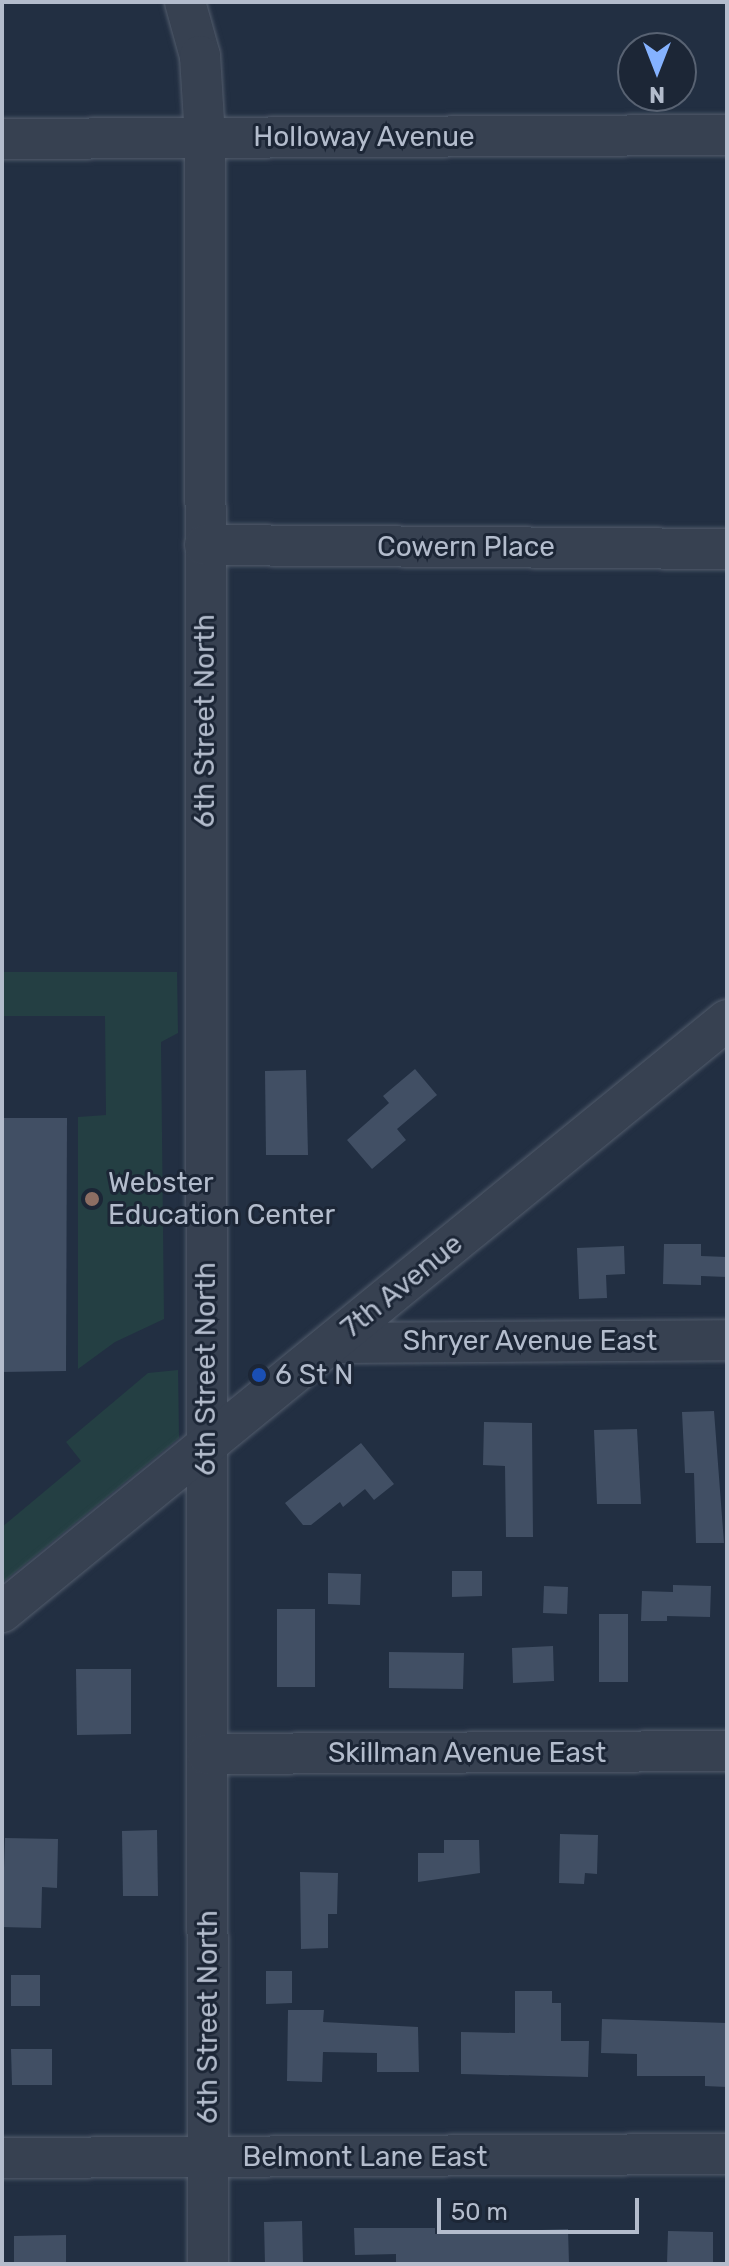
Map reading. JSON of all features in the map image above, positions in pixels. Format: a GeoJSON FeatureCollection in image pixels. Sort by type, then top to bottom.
{"type":"FeatureCollection","features":[{"type":"Feature","properties":{"kind":"street","name":"6th Street North"},"geometry":{"type":"LineString","coordinates":[[185,2],[200,56],[205,138],[208,2264]]}},
{"type":"Feature","properties":{"kind":"street","name":"Holloway Avenue"},"geometry":{"type":"LineString","coordinates":[[2,139],[727,135]]}},
{"type":"Feature","properties":{"kind":"street","name":"Cowern Place"},"geometry":{"type":"LineString","coordinates":[[205,545],[727,549]]}},
{"type":"Feature","properties":{"kind":"street","name":"7th Avenue"},"geometry":{"type":"LineString","coordinates":[[2,1612],[727,1020]]}},
{"type":"Feature","properties":{"kind":"street","name":"Shryer Avenue East"},"geometry":{"type":"LineString","coordinates":[[333,1343],[727,1340]]}},
{"type":"Feature","properties":{"kind":"street","name":"Skillman Avenue East"},"geometry":{"type":"LineString","coordinates":[[207,1754],[727,1751]]}},
{"type":"Feature","properties":{"kind":"street","name":"Belmont Lane East"},"geometry":{"type":"LineString","coordinates":[[2,2158],[727,2154]]}},
{"type":"Feature","properties":{"kind":"green space"},"geometry":{"type":"Polygon","coordinates":[[[2,972],[177,972],[178,1033],[161,1042],[164,1319],[115,1342],[78,1369],[78,1117],[106,1115],[105,1016],[2,1016],[2,972]]]}},
{"type":"Feature","properties":{"kind":"green space"},"geometry":{"type":"Polygon","coordinates":[[[178,1370],[179,1438],[2,1583],[2,1527],[81,1461],[66,1442],[148,1373],[178,1370]]]}},
{"type":"Feature","properties":{"kind":"building"},"geometry":{"type":"Polygon","coordinates":[[[415,1069],[437,1095],[397,1129],[406,1140],[372,1169],[347,1140],[389,1103],[383,1096],[415,1069]]]}},
{"type":"Feature","properties":{"kind":"building"},"geometry":{"type":"Polygon","coordinates":[[[306,1070],[308,1155],[266,1155],[265,1071],[306,1070]]]}},
{"type":"Feature","properties":{"kind":"building"},"geometry":{"type":"Polygon","coordinates":[[[2,1118],[67,1118],[66,1371],[2,1372],[2,1118]]]}},
{"type":"Feature","properties":{"kind":"building"},"geometry":{"type":"Polygon","coordinates":[[[664,1244],[701,1244],[701,1256],[727,1257],[727,1277],[701,1276],[701,1285],[663,1284],[664,1244]]]}},
{"type":"Feature","properties":{"kind":"building"},"geometry":{"type":"Polygon","coordinates":[[[624,1246],[625,1274],[606,1275],[607,1298],[579,1299],[577,1248],[624,1246]]]}},
{"type":"Feature","properties":{"kind":"building"},"geometry":{"type":"Polygon","coordinates":[[[714,1411],[724,1543],[696,1543],[694,1473],[685,1473],[682,1412],[714,1411]]]}},
{"type":"Feature","properties":{"kind":"building"},"geometry":{"type":"Polygon","coordinates":[[[484,1422],[532,1423],[533,1537],[506,1537],[505,1466],[483,1465],[484,1422]]]}},
{"type":"Feature","properties":{"kind":"building"},"geometry":{"type":"Polygon","coordinates":[[[637,1429],[641,1504],[597,1504],[594,1430],[637,1429]]]}},
{"type":"Feature","properties":{"kind":"building"},"geometry":{"type":"Polygon","coordinates":[[[361,1443],[394,1484],[374,1500],[365,1489],[343,1507],[340,1502],[311,1525],[303,1525],[285,1503],[361,1443]]]}},
{"type":"Feature","properties":{"kind":"building"},"geometry":{"type":"Polygon","coordinates":[[[452,1571],[482,1571],[482,1596],[452,1597],[452,1571]]]}},
{"type":"Feature","properties":{"kind":"building"},"geometry":{"type":"Polygon","coordinates":[[[328,1573],[361,1574],[360,1605],[328,1604],[328,1573]]]}},
{"type":"Feature","properties":{"kind":"building"},"geometry":{"type":"Polygon","coordinates":[[[673,1585],[711,1586],[710,1617],[667,1616],[667,1621],[641,1621],[642,1591],[673,1592],[673,1585]]]}},
{"type":"Feature","properties":{"kind":"building"},"geometry":{"type":"Polygon","coordinates":[[[544,1586],[568,1587],[567,1614],[543,1613],[544,1586]]]}},
{"type":"Feature","properties":{"kind":"building"},"geometry":{"type":"Polygon","coordinates":[[[277,1609],[315,1609],[315,1687],[277,1687],[277,1609]]]}},
{"type":"Feature","properties":{"kind":"building"},"geometry":{"type":"Polygon","coordinates":[[[599,1614],[628,1614],[628,1682],[599,1682],[599,1614]]]}},
{"type":"Feature","properties":{"kind":"building"},"geometry":{"type":"Polygon","coordinates":[[[553,1646],[554,1681],[513,1683],[512,1648],[553,1646]]]}},
{"type":"Feature","properties":{"kind":"building"},"geometry":{"type":"Polygon","coordinates":[[[389,1652],[464,1653],[463,1689],[389,1688],[389,1652]]]}},
{"type":"Feature","properties":{"kind":"building"},"geometry":{"type":"Polygon","coordinates":[[[76,1669],[131,1669],[131,1734],[77,1735],[76,1669]]]}},
{"type":"Feature","properties":{"kind":"building"},"geometry":{"type":"Polygon","coordinates":[[[157,1830],[158,1896],[123,1896],[122,1831],[157,1830]]]}},
{"type":"Feature","properties":{"kind":"building"},"geometry":{"type":"Polygon","coordinates":[[[560,1834],[598,1835],[597,1874],[585,1873],[584,1884],[559,1883],[560,1834]]]}},
{"type":"Feature","properties":{"kind":"building"},"geometry":{"type":"Polygon","coordinates":[[[5,1838],[58,1839],[57,1888],[42,1887],[41,1928],[2,1927],[5,1838]]]}},
{"type":"Feature","properties":{"kind":"building"},"geometry":{"type":"Polygon","coordinates":[[[444,1840],[479,1840],[480,1873],[418,1882],[418,1853],[444,1853],[444,1840]]]}},
{"type":"Feature","properties":{"kind":"building"},"geometry":{"type":"Polygon","coordinates":[[[300,1872],[338,1873],[337,1914],[328,1914],[328,1948],[301,1949],[300,1872]]]}},
{"type":"Feature","properties":{"kind":"building"},"geometry":{"type":"Polygon","coordinates":[[[266,1971],[292,1971],[292,2003],[266,2004],[266,1971]]]}},
{"type":"Feature","properties":{"kind":"building"},"geometry":{"type":"Polygon","coordinates":[[[11,1975],[40,1975],[40,2006],[11,2006],[11,1975]]]}},
{"type":"Feature","properties":{"kind":"building"},"geometry":{"type":"Polygon","coordinates":[[[515,1991],[552,1991],[552,2003],[561,2003],[561,2041],[589,2041],[588,2077],[461,2074],[461,2032],[515,2033],[515,1991]]]}},
{"type":"Feature","properties":{"kind":"building"},"geometry":{"type":"Polygon","coordinates":[[[288,2010],[324,2010],[323,2022],[418,2027],[419,2072],[377,2072],[377,2053],[323,2052],[322,2082],[287,2081],[288,2010]]]}},
{"type":"Feature","properties":{"kind":"building"},"geometry":{"type":"Polygon","coordinates":[[[602,2019],[727,2023],[727,2087],[705,2086],[705,2076],[637,2076],[637,2054],[601,2053],[602,2019]]]}},
{"type":"Feature","properties":{"kind":"building"},"geometry":{"type":"Polygon","coordinates":[[[11,2049],[52,2049],[52,2085],[12,2085],[11,2049]]]}},
{"type":"Feature","properties":{"kind":"building"},"geometry":{"type":"Polygon","coordinates":[[[302,2221],[303,2264],[265,2264],[264,2222],[302,2221]]]}},
{"type":"Feature","properties":{"kind":"building"},"geometry":{"type":"Polygon","coordinates":[[[354,2228],[435,2228],[435,2234],[568,2229],[569,2264],[396,2264],[396,2254],[355,2255],[354,2228]]]}},
{"type":"Feature","properties":{"kind":"building"},"geometry":{"type":"Polygon","coordinates":[[[668,2231],[713,2232],[713,2264],[667,2264],[668,2231]]]}},
{"type":"Feature","properties":{"kind":"building"},"geometry":{"type":"Polygon","coordinates":[[[66,2235],[66,2264],[14,2264],[14,2236],[66,2235]]]}},
{"type":"Feature","properties":{"kind":"place","name":"Webster Education Center"},"geometry":{"type":"Point","coordinates":[92,1199]}},
{"type":"Feature","properties":{"kind":"place","name":"6 St N"},"geometry":{"type":"Point","coordinates":[259,1375]}}]}
